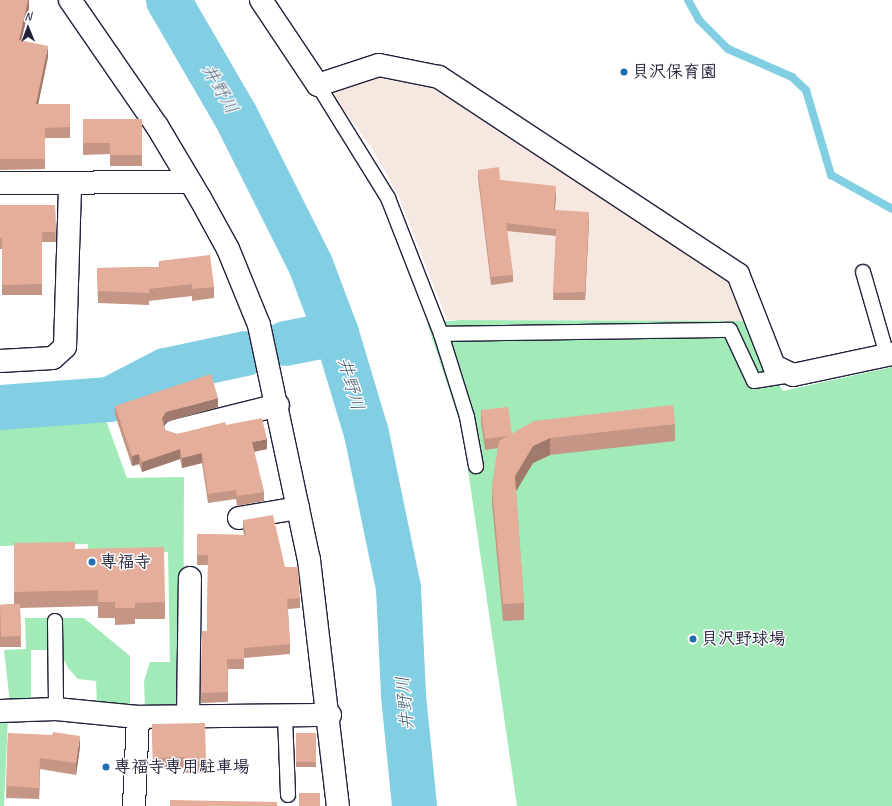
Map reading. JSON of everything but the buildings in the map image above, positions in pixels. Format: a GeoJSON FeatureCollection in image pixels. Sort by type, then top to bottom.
{"type":"FeatureCollection","features":[{"type":"Feature","properties":{"kind":"street"},"geometry":{"type":"LineString","coordinates":[[70,0],[157,126],[190,182],[247,291],[260,325],[278,404],[316,601],[330,715],[338,806]]}},
{"type":"Feature","properties":{"kind":"street"},"geometry":{"type":"LineString","coordinates":[[261,0],[318,85],[379,65],[439,77],[738,274],[774,366],[793,375],[889,354]]}},
{"type":"Feature","properties":{"kind":"street"},"geometry":{"type":"LineString","coordinates":[[0,183],[70,184],[190,182]]}},
{"type":"Feature","properties":{"kind":"street"},"geometry":{"type":"LineString","coordinates":[[0,361],[53,358],[65,347],[70,184]]}},
{"type":"Feature","properties":{"kind":"street"},"geometry":{"type":"LineString","coordinates":[[174,431],[278,404]]}},
{"type":"Feature","properties":{"kind":"street"},"geometry":{"type":"LineString","coordinates":[[239,518],[298,508]]}},
{"type":"Feature","properties":{"kind":"street"},"geometry":{"type":"LineString","coordinates":[[188,717],[190,578]]}},
{"type":"Feature","properties":{"kind":"street"},"geometry":{"type":"LineString","coordinates":[[0,711],[56,709],[138,717],[330,715]]}},
{"type":"Feature","properties":{"kind":"street"},"geometry":{"type":"LineString","coordinates":[[134,806],[138,717]]}},
{"type":"Feature","properties":{"kind":"lane"},"geometry":{"type":"LineString","coordinates":[[318,85],[388,198],[442,334],[467,417],[476,466]]}},
{"type":"Feature","properties":{"kind":"lane"},"geometry":{"type":"LineString","coordinates":[[863,272],[889,354]]}},
{"type":"Feature","properties":{"kind":"lane"},"geometry":{"type":"LineString","coordinates":[[442,334],[730,330],[754,382],[793,375]]}},
{"type":"Feature","properties":{"kind":"lane"},"geometry":{"type":"LineString","coordinates":[[55,621],[56,709]]}},
{"type":"Feature","properties":{"kind":"lane"},"geometry":{"type":"LineString","coordinates":[[285,716],[288,795]]}},
{"type":"Feature","properties":{"kind":"shaded area"},"geometry":{"type":"Polygon","coordinates":[[[387,73],[439,85],[732,279],[743,321],[447,320],[397,192],[371,147],[335,98],[334,90],[387,73]]]}},
{"type":"Feature","properties":{"kind":"green space","name":"貝沢野球場"},"geometry":{"type":"Polygon","coordinates":[[[460,320],[743,321],[783,391],[892,367],[892,806],[517,806],[462,429],[427,323],[460,320]]]}},
{"type":"Feature","properties":{"kind":"green space"},"geometry":{"type":"Polygon","coordinates":[[[103,412],[127,478],[184,477],[183,707],[145,707],[144,681],[150,662],[170,662],[168,552],[88,554],[88,544],[0,546],[0,421],[103,412]]]}},
{"type":"Feature","properties":{"kind":"green space"},"geometry":{"type":"Polygon","coordinates":[[[25,618],[50,618],[51,650],[31,650],[31,701],[10,703],[4,650],[26,649],[25,618]]]}},
{"type":"Feature","properties":{"kind":"green space"},"geometry":{"type":"Polygon","coordinates":[[[61,618],[84,618],[130,656],[130,707],[97,704],[96,681],[78,679],[68,668],[59,650],[61,618]]]}},
{"type":"Feature","properties":{"kind":"green space"},"geometry":{"type":"Polygon","coordinates":[[[8,718],[4,806],[0,806],[0,719],[8,718]]]}},
{"type":"Feature","properties":{"kind":"waterway","name":"井野川"},"geometry":{"type":"LineString","coordinates":[[168,0],[235,115],[310,264],[336,333],[366,433],[398,588],[403,695],[414,806]]}},
{"type":"Feature","properties":{"kind":"waterway"},"geometry":{"type":"LineString","coordinates":[[688,0],[699,20],[728,49],[792,77],[806,90],[831,175],[892,209]]}},
{"type":"Feature","properties":{"kind":"waterway"},"geometry":{"type":"LineString","coordinates":[[285,343],[336,333]]}},
{"type":"Feature","properties":{"kind":"waterway"},"geometry":{"type":"LineString","coordinates":[[0,407],[109,399],[165,370],[245,353]]}},
{"type":"Feature","properties":{"kind":"place","name":"貝沢保育園"},"geometry":{"type":"Point","coordinates":[624,72]}},
{"type":"Feature","properties":{"kind":"place","name":"専福寺"},"geometry":{"type":"Point","coordinates":[92,562]}},
{"type":"Feature","properties":{"kind":"place","name":"貝沢野球場"},"geometry":{"type":"Point","coordinates":[693,639]}},
{"type":"Feature","properties":{"kind":"place","name":"専福寺専用駐車場"},"geometry":{"type":"Point","coordinates":[106,767]}}]}
